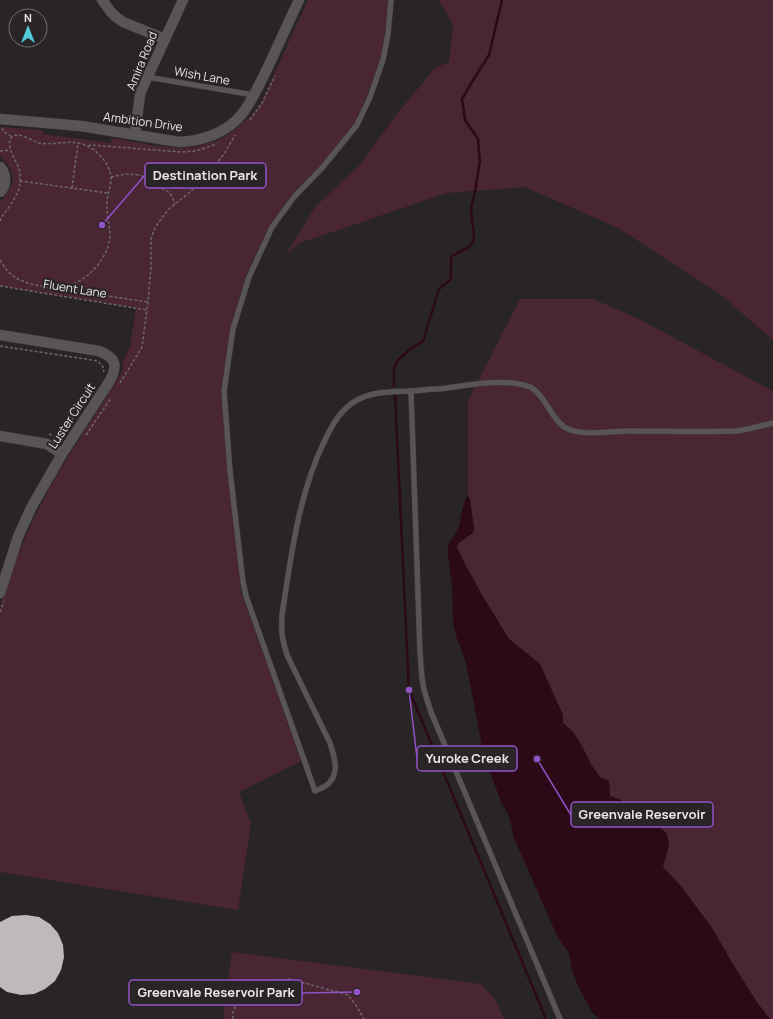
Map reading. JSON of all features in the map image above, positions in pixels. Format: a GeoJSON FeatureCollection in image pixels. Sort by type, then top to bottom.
{"type":"FeatureCollection","features":[{"type":"Feature","properties":{"kind":"street"},"geometry":{"type":"LineString","coordinates":[[102,0],[119,20],[164,39]]}},
{"type":"Feature","properties":{"kind":"street","name":"Amira Road"},"geometry":{"type":"LineString","coordinates":[[135,134],[140,95],[164,39],[183,0]]}},
{"type":"Feature","properties":{"kind":"street","name":"Ambition Drive"},"geometry":{"type":"LineString","coordinates":[[1,122],[64,124],[179,142],[189,142],[206,138],[234,123],[241,115],[254,95],[276,52],[299,0]]}},
{"type":"Feature","properties":{"kind":"street"},"geometry":{"type":"LineString","coordinates":[[0,168],[4,177],[4,183],[0,191]]}},
{"type":"Feature","properties":{"kind":"street","name":"Luster Circuit"},"geometry":{"type":"LineString","coordinates":[[0,334],[94,350],[104,353],[112,359],[114,365],[114,372],[109,382],[62,454],[31,508],[18,536],[0,592]]}},
{"type":"Feature","properties":{"kind":"street"},"geometry":{"type":"LineString","coordinates":[[0,436],[47,444],[62,454]]}},
{"type":"Feature","properties":{"kind":"lane"},"geometry":{"type":"LineString","coordinates":[[391,0],[388,34],[383,60],[370,97],[357,125],[322,168],[294,197],[276,221],[249,276],[233,329],[224,391],[230,471],[246,596],[314,791],[329,784],[334,775],[336,765],[334,754],[287,655],[282,639],[281,628],[298,519],[305,491],[317,457],[332,425],[348,406],[359,399],[372,394],[387,391],[411,391],[485,383],[504,383],[519,384],[531,388],[540,396],[558,421],[568,429],[582,432],[737,431],[773,424]]}},
{"type":"Feature","properties":{"kind":"lane","name":"Wish Lane"},"geometry":{"type":"LineString","coordinates":[[147,77],[254,95]]}},
{"type":"Feature","properties":{"kind":"lane"},"geometry":{"type":"LineString","coordinates":[[411,391],[420,653],[424,690],[431,712],[560,1019]]}},
{"type":"Feature","properties":{"kind":"path"},"geometry":{"type":"LineString","coordinates":[[1,122],[3,131],[12,137]]}},
{"type":"Feature","properties":{"kind":"path"},"geometry":{"type":"LineString","coordinates":[[0,221],[16,198],[20,185],[20,172],[10,150],[9,143],[15,135],[19,135],[34,142],[78,143],[88,146],[99,155],[108,166],[111,177],[107,210],[110,225],[110,238],[102,261],[90,274],[76,283],[55,288]]}},
{"type":"Feature","properties":{"kind":"path"},"geometry":{"type":"LineString","coordinates":[[72,188],[78,143]]}},
{"type":"Feature","properties":{"kind":"path"},"geometry":{"type":"LineString","coordinates":[[0,151],[10,150]]}},
{"type":"Feature","properties":{"kind":"path"},"geometry":{"type":"LineString","coordinates":[[111,177],[126,174],[140,175],[170,193],[175,204]]}},
{"type":"Feature","properties":{"kind":"path"},"geometry":{"type":"LineString","coordinates":[[20,182],[108,193]]}},
{"type":"Feature","properties":{"kind":"path"},"geometry":{"type":"LineString","coordinates":[[0,260],[9,274],[21,281],[35,285],[148,302]]}},
{"type":"Feature","properties":{"kind":"path","name":"Fluent Lane"},"geometry":{"type":"LineString","coordinates":[[0,286],[147,310]]}},
{"type":"Feature","properties":{"kind":"path"},"geometry":{"type":"LineString","coordinates":[[0,346],[98,361],[104,373]]}},
{"type":"Feature","properties":{"kind":"path"},"geometry":{"type":"LineString","coordinates":[[45,434],[56,436],[63,433],[79,409]]}},
{"type":"Feature","properties":{"kind":"path"},"geometry":{"type":"LineString","coordinates":[[233,1019],[233,1013],[238,1000],[246,992],[268,981],[290,979],[348,995],[364,1019]]}},
{"type":"Feature","properties":{"kind":"shaded area"},"geometry":{"type":"Polygon","coordinates":[[[308,0],[388,0],[388,15],[380,62],[354,126],[319,167],[292,194],[269,226],[246,275],[230,331],[221,390],[241,592],[301,761],[239,792],[251,824],[238,910],[0,872],[0,607],[13,567],[31,524],[56,476],[122,372],[122,363],[130,347],[136,308],[0,286],[0,202],[12,185],[12,175],[11,170],[0,155],[0,129],[2,127],[43,130],[43,134],[111,143],[112,138],[157,146],[181,148],[194,147],[213,142],[226,136],[237,128],[259,107],[308,0]]]}},
{"type":"Feature","properties":{"kind":"shaded area"},"geometry":{"type":"Polygon","coordinates":[[[439,0],[773,0],[773,340],[720,294],[618,228],[525,187],[447,193],[297,244],[285,256],[315,207],[359,166],[396,115],[435,68],[449,62],[453,25],[439,0]]]}},
{"type":"Feature","properties":{"kind":"shaded area"},"geometry":{"type":"Polygon","coordinates":[[[520,299],[593,299],[639,319],[773,391],[773,1019],[770,1019],[759,1005],[712,928],[681,887],[663,867],[665,857],[660,827],[649,825],[635,818],[621,800],[610,796],[609,781],[601,778],[592,766],[574,733],[563,723],[540,664],[509,639],[482,595],[457,547],[474,528],[470,499],[468,496],[468,401],[520,299]]]}},
{"type":"Feature","properties":{"kind":"shaded area"},"geometry":{"type":"Polygon","coordinates":[[[468,496],[470,499],[474,528],[473,533],[459,543],[457,547],[482,595],[509,639],[540,664],[563,715],[563,723],[574,733],[592,766],[601,778],[609,781],[610,796],[621,800],[635,818],[649,825],[660,827],[667,834],[669,845],[663,867],[681,886],[712,928],[749,990],[770,1019],[599,1019],[592,1012],[578,986],[572,970],[569,953],[558,938],[514,838],[509,816],[501,802],[483,752],[466,663],[453,623],[452,587],[448,554],[448,545],[459,526],[462,511],[468,496]]]}},
{"type":"Feature","properties":{"kind":"shaded area"},"geometry":{"type":"Polygon","coordinates":[[[232,952],[481,984],[495,999],[504,1019],[223,1019],[232,952]]]}},
{"type":"Feature","properties":{"kind":"building"},"geometry":{"type":"Polygon","coordinates":[[[26,915],[39,917],[50,924],[58,933],[63,945],[64,957],[61,970],[55,981],[45,989],[34,994],[21,995],[7,992],[0,987],[0,922],[12,916],[26,915]]]}},
{"type":"Feature","properties":{"kind":"waterway"},"geometry":{"type":"LineString","coordinates":[[394,386],[394,368],[398,360],[409,350],[423,341],[439,289],[451,279],[451,257],[468,248],[473,242],[474,232],[471,210],[480,161],[478,139],[465,120],[462,99],[489,55],[502,0]]}},
{"type":"Feature","properties":{"kind":"waterway"},"geometry":{"type":"LineString","coordinates":[[395,395],[409,690],[546,1019]]}},
{"type":"Feature","properties":{"kind":"place","name":"Destination Park"},"geometry":{"type":"Point","coordinates":[102,225]}},
{"type":"Feature","properties":{"kind":"place","name":"Yuroke Creek"},"geometry":{"type":"Point","coordinates":[409,690]}},
{"type":"Feature","properties":{"kind":"place","name":"Greenvale Reservoir"},"geometry":{"type":"Point","coordinates":[537,759]}},
{"type":"Feature","properties":{"kind":"place","name":"Greenvale Reservoir Park"},"geometry":{"type":"Point","coordinates":[357,992]}}]}
